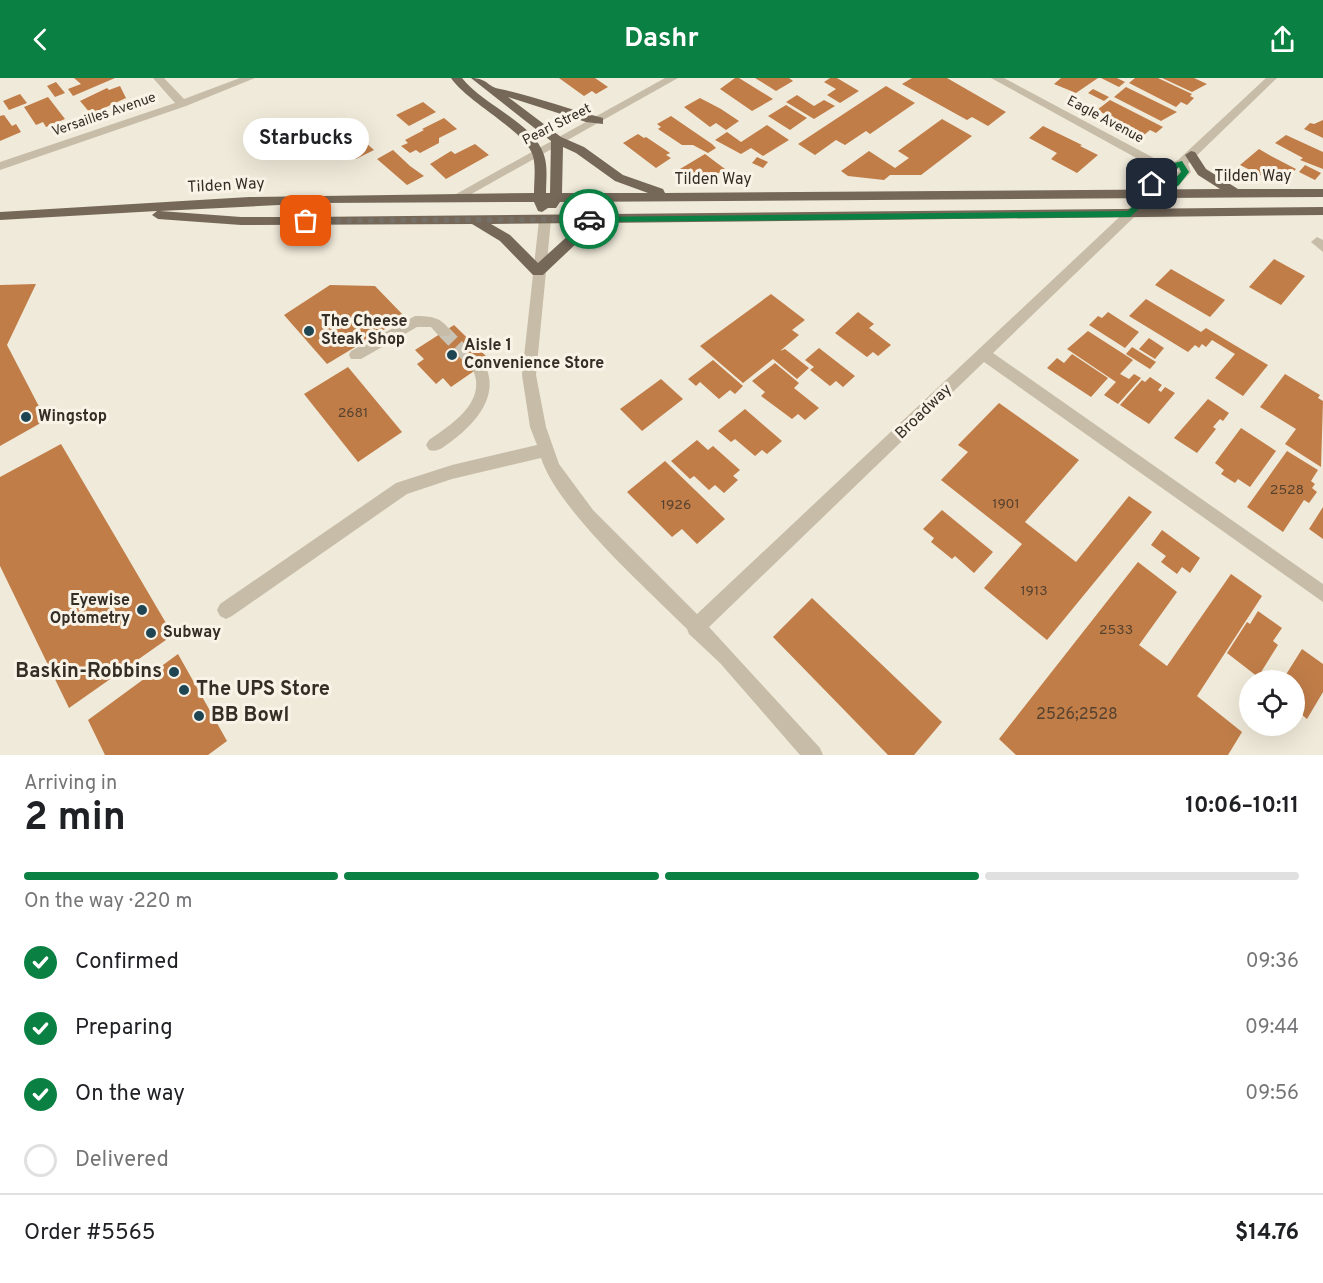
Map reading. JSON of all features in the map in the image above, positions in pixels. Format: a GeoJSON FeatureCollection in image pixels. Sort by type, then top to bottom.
{"type":"FeatureCollection","features":[{"type":"Feature","properties":{"kind":"main road"},"geometry":{"type":"LineString","coordinates":[[456,78],[532,144],[541,167],[539,198],[545,220]]}},
{"type":"Feature","properties":{"kind":"main road"},"geometry":{"type":"LineString","coordinates":[[476,78],[557,140],[580,150],[619,178],[674,196]]}},
{"type":"Feature","properties":{"kind":"main road"},"geometry":{"type":"LineString","coordinates":[[495,91],[532,98],[573,116],[599,121]]}},
{"type":"Feature","properties":{"kind":"main road"},"geometry":{"type":"LineString","coordinates":[[545,220],[556,198],[557,140]]}},
{"type":"Feature","properties":{"kind":"main road"},"geometry":{"type":"LineString","coordinates":[[1186,159],[1237,194]]}},
{"type":"Feature","properties":{"kind":"main road","name":"Tilden Way"},"geometry":{"type":"LineString","coordinates":[[0,216],[249,201],[674,196],[1323,193]]}},
{"type":"Feature","properties":{"kind":"main road","name":"Tilden Way"},"geometry":{"type":"LineString","coordinates":[[104,211],[241,221],[545,220],[1323,211]]}},
{"type":"Feature","properties":{"kind":"main road"},"geometry":{"type":"LineString","coordinates":[[475,220],[509,241],[538,271],[594,219]]}},
{"type":"Feature","properties":{"kind":"street"},"geometry":{"type":"LineString","coordinates":[[158,78],[182,104]]}},
{"type":"Feature","properties":{"kind":"street","name":"Versailles Avenue"},"geometry":{"type":"LineString","coordinates":[[0,166],[182,104],[250,78]]}},
{"type":"Feature","properties":{"kind":"street","name":"Pearl Street"},"geometry":{"type":"LineString","coordinates":[[455,198],[557,140],[599,121],[673,78]]}},
{"type":"Feature","properties":{"kind":"street","name":"Eagle Avenue"},"geometry":{"type":"LineString","coordinates":[[996,78],[1168,170]]}},
{"type":"Feature","properties":{"kind":"street","name":"Broadway"},"geometry":{"type":"LineString","coordinates":[[1151,194],[1152,184],[1168,170],[1186,159],[1272,78]]}},
{"type":"Feature","properties":{"kind":"street","name":"Broadway"},"geometry":{"type":"LineString","coordinates":[[695,628],[1151,194],[1168,189],[1176,183],[1185,172],[1186,159]]}},
{"type":"Feature","properties":{"kind":"street"},"geometry":{"type":"LineString","coordinates":[[545,220],[538,271],[530,375],[537,428],[552,468],[587,515],[695,628],[726,657],[813,755]]}},
{"type":"Feature","properties":{"kind":"street"},"geometry":{"type":"LineString","coordinates":[[356,355],[415,321],[434,321],[444,332]]}},
{"type":"Feature","properties":{"kind":"street"},"geometry":{"type":"LineString","coordinates":[[984,354],[1323,594]]}},
{"type":"Feature","properties":{"kind":"street"},"geometry":{"type":"LineString","coordinates":[[434,445],[468,419],[477,407],[483,389],[481,371],[478,368]]}},
{"type":"Feature","properties":{"kind":"street"},"geometry":{"type":"LineString","coordinates":[[226,610],[402,488],[452,472],[545,450]]}},
{"type":"Feature","properties":{"kind":"building"},"geometry":{"type":"Polygon","coordinates":[[[74,78],[115,78],[73,96],[68,89],[81,84],[74,78]]]}},
{"type":"Feature","properties":{"kind":"building"},"geometry":{"type":"Polygon","coordinates":[[[559,78],[595,78],[608,87],[596,94],[592,91],[584,96],[559,78]]]}},
{"type":"Feature","properties":{"kind":"building"},"geometry":{"type":"Polygon","coordinates":[[[735,78],[739,78],[773,99],[752,111],[720,89],[735,78]]]}},
{"type":"Feature","properties":{"kind":"building"},"geometry":{"type":"Polygon","coordinates":[[[755,78],[789,78],[793,81],[776,91],[755,78]]]}},
{"type":"Feature","properties":{"kind":"building"},"geometry":{"type":"Polygon","coordinates":[[[830,78],[837,78],[859,91],[840,103],[827,95],[836,89],[824,82],[830,78]]]}},
{"type":"Feature","properties":{"kind":"building"},"geometry":{"type":"Polygon","coordinates":[[[912,78],[947,78],[1006,112],[988,126],[972,117],[967,120],[902,84],[912,78]]]}},
{"type":"Feature","properties":{"kind":"building"},"geometry":{"type":"Polygon","coordinates":[[[1061,78],[1098,78],[1076,93],[1054,84],[1061,78]]]}},
{"type":"Feature","properties":{"kind":"building"},"geometry":{"type":"Polygon","coordinates":[[[1101,78],[1117,78],[1125,82],[1119,87],[1101,78]]]}},
{"type":"Feature","properties":{"kind":"building"},"geometry":{"type":"Polygon","coordinates":[[[1135,78],[1158,78],[1192,94],[1190,96],[1194,98],[1187,105],[1181,102],[1176,107],[1129,83],[1135,78]]]}},
{"type":"Feature","properties":{"kind":"building"},"geometry":{"type":"Polygon","coordinates":[[[1162,78],[1194,78],[1207,84],[1192,92],[1162,78]]]}},
{"type":"Feature","properties":{"kind":"building"},"geometry":{"type":"Polygon","coordinates":[[[56,82],[65,93],[55,97],[47,86],[56,82]]]}},
{"type":"Feature","properties":{"kind":"building"},"geometry":{"type":"Polygon","coordinates":[[[120,86],[126,98],[91,114],[80,101],[107,88],[109,90],[120,86]]]}},
{"type":"Feature","properties":{"kind":"building"},"geometry":{"type":"Polygon","coordinates":[[[886,86],[915,103],[870,134],[866,131],[845,145],[836,140],[815,155],[798,144],[886,86]]]}},
{"type":"Feature","properties":{"kind":"building"},"geometry":{"type":"Polygon","coordinates":[[[1126,87],[1177,112],[1161,121],[1114,97],[1126,87]]]}},
{"type":"Feature","properties":{"kind":"building"},"geometry":{"type":"Polygon","coordinates":[[[1093,89],[1109,97],[1104,101],[1088,93],[1093,89]]]}},
{"type":"Feature","properties":{"kind":"building"},"geometry":{"type":"Polygon","coordinates":[[[20,94],[27,103],[9,110],[3,101],[20,94]]]}},
{"type":"Feature","properties":{"kind":"building"},"geometry":{"type":"Polygon","coordinates":[[[797,95],[814,106],[824,100],[835,106],[814,119],[786,102],[797,95]]]}},
{"type":"Feature","properties":{"kind":"building"},"geometry":{"type":"Polygon","coordinates":[[[48,97],[65,119],[46,127],[43,122],[36,125],[24,107],[48,97]]]}},
{"type":"Feature","properties":{"kind":"building"},"geometry":{"type":"Polygon","coordinates":[[[700,98],[739,121],[726,130],[716,123],[710,127],[684,107],[700,98]]]}},
{"type":"Feature","properties":{"kind":"building"},"geometry":{"type":"Polygon","coordinates":[[[1110,100],[1163,127],[1156,133],[1150,130],[1144,135],[1097,110],[1110,100]]]}},
{"type":"Feature","properties":{"kind":"building"},"geometry":{"type":"Polygon","coordinates":[[[423,102],[436,112],[409,126],[396,115],[423,102]]]}},
{"type":"Feature","properties":{"kind":"building"},"geometry":{"type":"Polygon","coordinates":[[[786,105],[807,118],[790,130],[768,116],[786,105]]]}},
{"type":"Feature","properties":{"kind":"building"},"geometry":{"type":"Polygon","coordinates":[[[4,115],[12,126],[16,124],[21,132],[0,141],[0,116],[4,115]]]}},
{"type":"Feature","properties":{"kind":"building"},"geometry":{"type":"Polygon","coordinates":[[[671,116],[716,148],[708,153],[693,145],[682,145],[658,129],[661,127],[657,124],[671,116]]]}},
{"type":"Feature","properties":{"kind":"building"},"geometry":{"type":"Polygon","coordinates":[[[444,118],[457,129],[439,138],[439,143],[420,153],[416,150],[410,153],[401,146],[408,143],[405,140],[444,118]]]}},
{"type":"Feature","properties":{"kind":"building"},"geometry":{"type":"Polygon","coordinates":[[[942,119],[972,136],[921,175],[890,175],[884,180],[848,176],[841,171],[869,151],[895,168],[909,158],[898,151],[942,119]]]}},
{"type":"Feature","properties":{"kind":"building"},"geometry":{"type":"Polygon","coordinates":[[[1323,120],[1323,138],[1304,129],[1310,123],[1314,124],[1323,120]]]}},
{"type":"Feature","properties":{"kind":"building"},"geometry":{"type":"Polygon","coordinates":[[[767,125],[789,140],[763,156],[751,148],[741,154],[715,140],[727,132],[741,142],[767,125]]]}},
{"type":"Feature","properties":{"kind":"building"},"geometry":{"type":"Polygon","coordinates":[[[1043,126],[1098,155],[1077,173],[1051,159],[1057,153],[1029,138],[1043,126]]]}},
{"type":"Feature","properties":{"kind":"building"},"geometry":{"type":"Polygon","coordinates":[[[638,134],[670,153],[666,155],[671,158],[656,168],[623,143],[638,134]]]}},
{"type":"Feature","properties":{"kind":"building"},"geometry":{"type":"Polygon","coordinates":[[[357,135],[374,150],[356,159],[340,144],[357,135]]]}},
{"type":"Feature","properties":{"kind":"building"},"geometry":{"type":"Polygon","coordinates":[[[1286,135],[1323,152],[1323,169],[1300,160],[1303,158],[1275,143],[1286,135]]]}},
{"type":"Feature","properties":{"kind":"building"},"geometry":{"type":"Polygon","coordinates":[[[475,144],[489,155],[446,179],[430,164],[451,151],[455,154],[475,144]]]}},
{"type":"Feature","properties":{"kind":"building"},"geometry":{"type":"Polygon","coordinates":[[[1259,149],[1296,169],[1290,175],[1284,172],[1280,177],[1264,177],[1240,165],[1259,149]]]}},
{"type":"Feature","properties":{"kind":"building"},"geometry":{"type":"Polygon","coordinates":[[[393,150],[424,176],[407,185],[377,159],[393,150]]]}},
{"type":"Feature","properties":{"kind":"building"},"geometry":{"type":"Polygon","coordinates":[[[705,154],[725,169],[714,176],[708,172],[695,180],[680,169],[705,154]]]}},
{"type":"Feature","properties":{"kind":"building"},"geometry":{"type":"Polygon","coordinates":[[[757,157],[768,162],[763,168],[752,163],[757,157]]]}},
{"type":"Feature","properties":{"kind":"building"},"geometry":{"type":"Polygon","coordinates":[[[1305,165],[1321,173],[1315,180],[1299,172],[1305,165]]]}},
{"type":"Feature","properties":{"kind":"building"},"geometry":{"type":"Polygon","coordinates":[[[1274,259],[1305,276],[1281,305],[1249,287],[1274,259]]]}},
{"type":"Feature","properties":{"kind":"building"},"geometry":{"type":"Polygon","coordinates":[[[1171,269],[1225,300],[1210,317],[1155,285],[1171,269]]]}},
{"type":"Feature","properties":{"kind":"building"},"geometry":{"type":"Polygon","coordinates":[[[36,284],[7,345],[46,420],[0,446],[0,285],[36,284]]]}},
{"type":"Feature","properties":{"kind":"building"},"geometry":{"type":"Polygon","coordinates":[[[330,285],[375,286],[405,317],[327,364],[284,315],[330,285]]]}},
{"type":"Feature","properties":{"kind":"building"},"geometry":{"type":"Polygon","coordinates":[[[771,294],[805,320],[792,330],[799,335],[780,351],[785,349],[809,368],[797,379],[773,359],[743,383],[700,346],[771,294]]]}},
{"type":"Feature","properties":{"kind":"building"},"geometry":{"type":"Polygon","coordinates":[[[1146,299],[1201,332],[1206,328],[1268,365],[1243,396],[1215,378],[1235,354],[1212,340],[1206,347],[1202,344],[1199,348],[1195,345],[1188,352],[1129,316],[1146,299]]]}},
{"type":"Feature","properties":{"kind":"building"},"geometry":{"type":"Polygon","coordinates":[[[858,312],[874,324],[869,328],[891,345],[878,356],[873,352],[867,357],[835,333],[858,312]]]}},
{"type":"Feature","properties":{"kind":"building"},"geometry":{"type":"Polygon","coordinates":[[[1108,312],[1139,332],[1125,348],[1089,325],[1098,316],[1102,318],[1108,312]]]}},
{"type":"Feature","properties":{"kind":"building","name":"Aisle 1 Convenience Store"},"geometry":{"type":"Polygon","coordinates":[[[454,325],[490,360],[451,387],[443,378],[436,384],[417,364],[424,359],[415,350],[454,325]]]}},
{"type":"Feature","properties":{"kind":"building"},"geometry":{"type":"Polygon","coordinates":[[[1088,331],[1133,360],[1120,374],[1129,379],[1134,374],[1141,378],[1118,404],[1104,395],[1116,382],[1067,349],[1088,331]]]}},
{"type":"Feature","properties":{"kind":"building"},"geometry":{"type":"Polygon","coordinates":[[[1149,338],[1164,348],[1155,359],[1139,349],[1149,338]]]}},
{"type":"Feature","properties":{"kind":"building"},"geometry":{"type":"Polygon","coordinates":[[[1132,347],[1156,362],[1150,369],[1126,354],[1132,347]]]}},
{"type":"Feature","properties":{"kind":"building"},"geometry":{"type":"Polygon","coordinates":[[[819,348],[855,376],[843,387],[836,381],[830,386],[810,370],[814,367],[805,360],[819,348]]]}},
{"type":"Feature","properties":{"kind":"building"},"geometry":{"type":"Polygon","coordinates":[[[1072,354],[1108,378],[1091,397],[1047,368],[1057,358],[1064,363],[1072,354]]]}},
{"type":"Feature","properties":{"kind":"building"},"geometry":{"type":"Polygon","coordinates":[[[713,360],[743,386],[735,394],[730,390],[719,399],[700,382],[696,386],[688,379],[713,360]]]}},
{"type":"Feature","properties":{"kind":"building"},"geometry":{"type":"Polygon","coordinates":[[[775,363],[799,383],[794,388],[819,408],[805,420],[798,414],[792,419],[761,396],[765,392],[752,381],[775,363]]]}},
{"type":"Feature","properties":{"kind":"building"},"geometry":{"type":"Polygon","coordinates":[[[348,367],[402,432],[358,462],[304,394],[348,367]]]}},
{"type":"Feature","properties":{"kind":"building"},"geometry":{"type":"Polygon","coordinates":[[[1285,374],[1320,395],[1318,398],[1323,401],[1321,467],[1285,444],[1296,429],[1260,407],[1285,374]]]}},
{"type":"Feature","properties":{"kind":"building"},"geometry":{"type":"Polygon","coordinates":[[[1150,377],[1162,385],[1158,390],[1161,392],[1165,387],[1175,393],[1149,424],[1120,405],[1142,380],[1145,382],[1150,377]]]}},
{"type":"Feature","properties":{"kind":"building"},"geometry":{"type":"Polygon","coordinates":[[[661,379],[683,399],[642,431],[620,409],[661,379]]]}},
{"type":"Feature","properties":{"kind":"building"},"geometry":{"type":"Polygon","coordinates":[[[1208,399],[1229,413],[1223,421],[1220,419],[1213,427],[1216,429],[1197,453],[1174,438],[1208,399]]]}},
{"type":"Feature","properties":{"kind":"building"},"geometry":{"type":"Polygon","coordinates":[[[999,403],[1079,460],[1025,522],[1076,562],[1129,496],[1152,512],[1047,640],[984,588],[1022,544],[941,480],[968,452],[958,445],[999,403]]]}},
{"type":"Feature","properties":{"kind":"building"},"geometry":{"type":"Polygon","coordinates":[[[745,409],[782,441],[767,454],[762,450],[755,456],[735,439],[731,442],[718,431],[745,409]]]}},
{"type":"Feature","properties":{"kind":"building"},"geometry":{"type":"Polygon","coordinates":[[[1241,428],[1276,451],[1250,487],[1238,479],[1235,483],[1221,474],[1224,470],[1215,463],[1241,428]]]}},
{"type":"Feature","properties":{"kind":"building"},"geometry":{"type":"Polygon","coordinates":[[[697,440],[708,450],[713,446],[740,470],[733,476],[738,480],[724,493],[715,485],[709,490],[694,476],[690,479],[671,461],[697,440]]]}},
{"type":"Feature","properties":{"kind":"building"},"geometry":{"type":"Polygon","coordinates":[[[61,444],[173,635],[69,708],[0,566],[0,477],[61,444]]]}},
{"type":"Feature","properties":{"kind":"building"},"geometry":{"type":"Polygon","coordinates":[[[1287,451],[1318,470],[1311,481],[1315,484],[1312,488],[1317,492],[1309,503],[1304,500],[1283,532],[1247,507],[1287,451]]]}},
{"type":"Feature","properties":{"kind":"building"},"geometry":{"type":"Polygon","coordinates":[[[665,461],[725,519],[697,544],[682,529],[672,537],[627,492],[665,461]]]}},
{"type":"Feature","properties":{"kind":"building"},"geometry":{"type":"Polygon","coordinates":[[[1323,507],[1323,539],[1309,529],[1323,507]]]}},
{"type":"Feature","properties":{"kind":"building"},"geometry":{"type":"Polygon","coordinates":[[[942,510],[993,552],[974,573],[955,556],[952,559],[931,542],[934,538],[923,529],[942,510]]]}},
{"type":"Feature","properties":{"kind":"building"},"geometry":{"type":"Polygon","coordinates":[[[1162,530],[1200,558],[1190,573],[1182,567],[1177,574],[1161,562],[1166,556],[1151,545],[1162,530]]]}},
{"type":"Feature","properties":{"kind":"building"},"geometry":{"type":"Polygon","coordinates":[[[1138,562],[1177,592],[1139,645],[1167,666],[1231,574],[1262,596],[1197,696],[1239,730],[1240,736],[1228,755],[1016,755],[999,739],[1138,562]]]}},
{"type":"Feature","properties":{"kind":"building"},"geometry":{"type":"Polygon","coordinates":[[[812,598],[942,722],[914,755],[888,755],[773,637],[812,598]]]}},
{"type":"Feature","properties":{"kind":"building"},"geometry":{"type":"Polygon","coordinates":[[[1258,611],[1282,628],[1273,641],[1278,645],[1262,670],[1249,670],[1227,653],[1247,622],[1250,624],[1258,611]]]}},
{"type":"Feature","properties":{"kind":"building"},"geometry":{"type":"Polygon","coordinates":[[[1302,649],[1323,664],[1323,692],[1307,719],[1305,717],[1305,670],[1289,670],[1302,649]]]}},
{"type":"Feature","properties":{"kind":"building"},"geometry":{"type":"Polygon","coordinates":[[[178,654],[227,741],[208,755],[105,755],[88,720],[178,654]]]}},
{"type":"Feature","properties":{"kind":"tunnel"},"geometry":{"type":"LineString","coordinates":[[444,332],[479,368]]}},
{"type":"Feature","properties":{"kind":"way so far"},"geometry":{"type":"LineString","coordinates":[[306,221],[589,219]]}},
{"type":"Feature","properties":{"kind":"place","name":"Starbucks"},"geometry":{"type":"Point","coordinates":[306,221]}},
{"type":"Feature","properties":{"kind":"place","name":"The Cheese Steak Shop"},"geometry":{"type":"Point","coordinates":[309,331]}},
{"type":"Feature","properties":{"kind":"place","name":"Aisle 1 Convenience Store"},"geometry":{"type":"Point","coordinates":[452,355]}},
{"type":"Feature","properties":{"kind":"place","name":"Wingstop"},"geometry":{"type":"Point","coordinates":[26,417]}},
{"type":"Feature","properties":{"kind":"place","name":"Eyewise Optometry"},"geometry":{"type":"Point","coordinates":[142,610]}},
{"type":"Feature","properties":{"kind":"place","name":"Subway"},"geometry":{"type":"Point","coordinates":[151,633]}},
{"type":"Feature","properties":{"kind":"place","name":"Baskin-Robbins"},"geometry":{"type":"Point","coordinates":[174,672]}},
{"type":"Feature","properties":{"kind":"place","name":"The UPS Store"},"geometry":{"type":"Point","coordinates":[184,690]}},
{"type":"Feature","properties":{"kind":"place","name":"BB Bowl"},"geometry":{"type":"Point","coordinates":[199,716]}},
{"type":"Feature","properties":{"kind":"route"},"geometry":{"type":"LineString","coordinates":[[589,219],[1130,214],[1151,194],[1168,189],[1176,183],[1185,172],[1182,163],[1173,166],[1152,184]]}}]}
